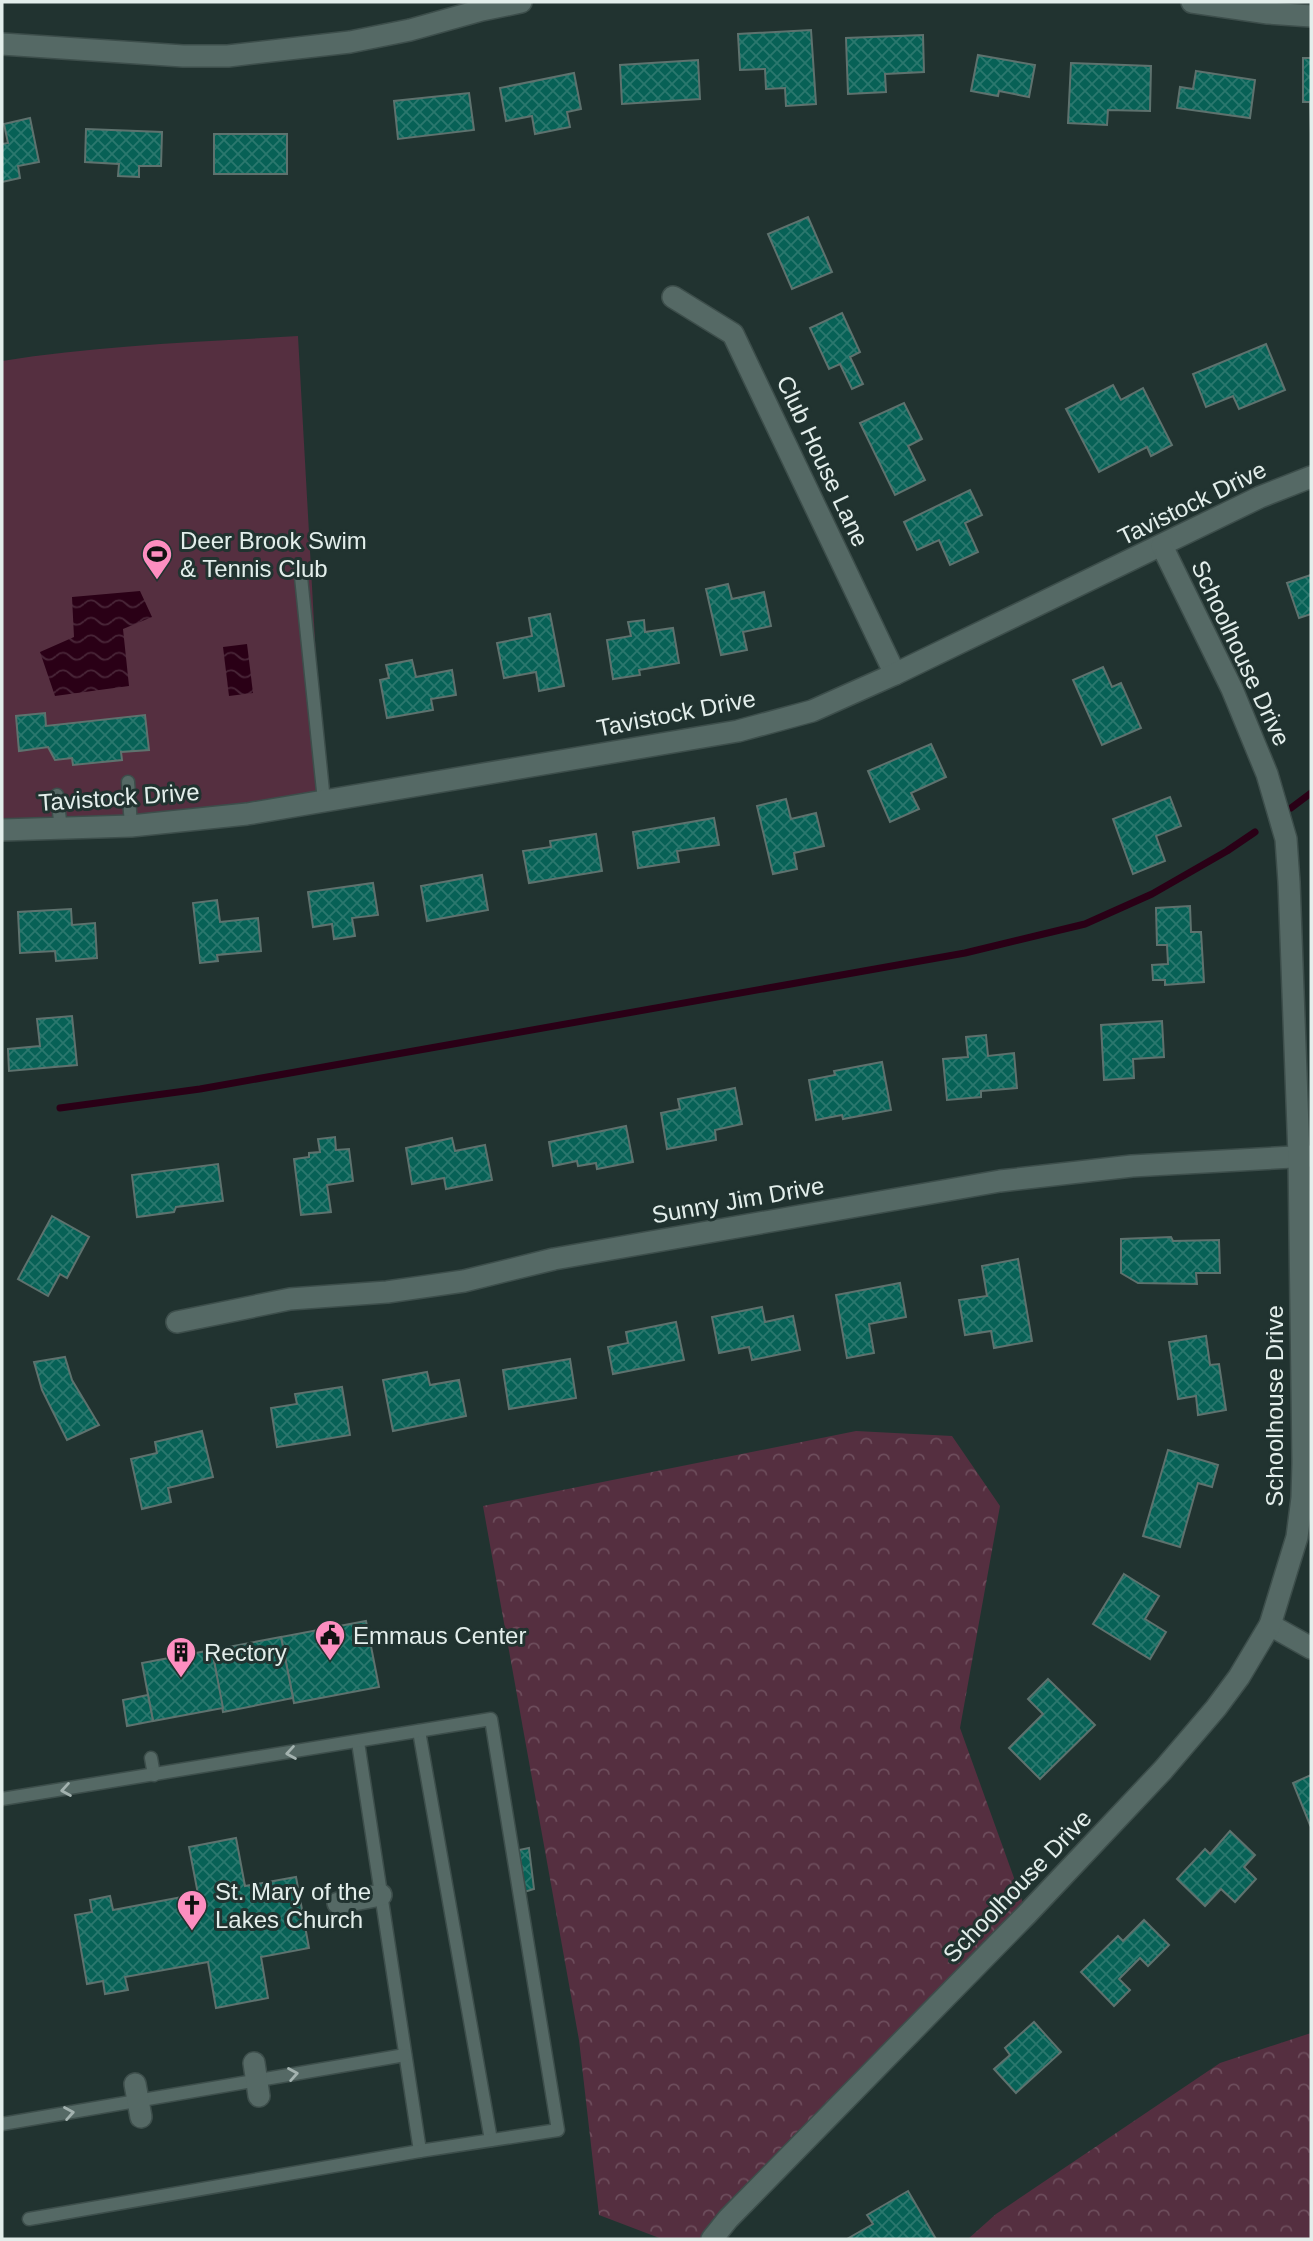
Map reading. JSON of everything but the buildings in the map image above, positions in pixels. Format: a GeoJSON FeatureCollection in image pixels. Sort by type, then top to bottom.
{"type":"FeatureCollection","features":[{"type":"Feature","properties":{"kind":"street"},"geometry":{"type":"LineString","coordinates":[[2,44],[183,56],[228,56],[350,42],[521,2]]}},
{"type":"Feature","properties":{"kind":"street"},"geometry":{"type":"LineString","coordinates":[[1192,2],[1311,16]]}},
{"type":"Feature","properties":{"kind":"street","name":"Club House Lane"},"geometry":{"type":"LineString","coordinates":[[673,296],[733,334],[895,674]]}},
{"type":"Feature","properties":{"kind":"street","name":"Tavistock Drive"},"geometry":{"type":"LineString","coordinates":[[2,830],[131,826],[247,814],[738,731],[812,711],[1163,546],[1260,497],[1311,478]]}},
{"type":"Feature","properties":{"kind":"street","name":"Schoolhouse Drive"},"geometry":{"type":"LineString","coordinates":[[712,2239],[728,2219],[1027,1914],[1177,1754],[1216,1708],[1239,1677],[1270,1625],[1297,1537],[1303,1463],[1305,1156],[1286,839],[1267,774],[1232,689],[1163,546]]}},
{"type":"Feature","properties":{"kind":"street","name":"Sunny Jim Drive"},"geometry":{"type":"LineString","coordinates":[[177,1322],[290,1299],[387,1292],[464,1281],[554,1259],[1000,1181],[1132,1166],[1305,1156]]}},
{"type":"Feature","properties":{"kind":"street"},"geometry":{"type":"LineString","coordinates":[[1270,1625],[1311,1648]]}},
{"type":"Feature","properties":{"kind":"street"},"geometry":{"type":"LineString","coordinates":[[338,1903],[381,1895]]}},
{"type":"Feature","properties":{"kind":"lane"},"geometry":{"type":"LineString","coordinates":[[301,577],[324,801]]}},
{"type":"Feature","properties":{"kind":"lane"},"geometry":{"type":"LineString","coordinates":[[128,782],[131,826]]}},
{"type":"Feature","properties":{"kind":"lane"},"geometry":{"type":"LineString","coordinates":[[57,795],[61,829]]}},
{"type":"Feature","properties":{"kind":"lane"},"geometry":{"type":"LineString","coordinates":[[2,1799],[491,1719],[558,2130],[420,2151],[29,2219]]}},
{"type":"Feature","properties":{"kind":"lane"},"geometry":{"type":"LineString","coordinates":[[419,1731],[491,2140]]}},
{"type":"Feature","properties":{"kind":"lane"},"geometry":{"type":"LineString","coordinates":[[358,1742],[420,2151]]}},
{"type":"Feature","properties":{"kind":"lane"},"geometry":{"type":"LineString","coordinates":[[151,1758],[153,1775]]}},
{"type":"Feature","properties":{"kind":"lane"},"geometry":{"type":"LineString","coordinates":[[2,2124],[405,2055]]}},
{"type":"Feature","properties":{"kind":"green space","name":"Deer Brook Swim & Tennis Club"},"geometry":{"type":"Polygon","coordinates":[[[298,336],[324,801],[2,831],[2,361],[113,348],[298,336]]]}},
{"type":"Feature","properties":{"kind":"green space"},"geometry":{"type":"Polygon","coordinates":[[[856,1431],[952,1436],[1000,1506],[960,1728],[1027,1914],[712,2239],[662,2239],[599,2215],[579,2040],[483,1506],[856,1431]]]}},
{"type":"Feature","properties":{"kind":"green space"},"geometry":{"type":"Polygon","coordinates":[[[1311,2033],[1311,2239],[968,2239],[996,2214],[1220,2063],[1311,2033]]]}},
{"type":"Feature","properties":{"kind":"water"},"geometry":{"type":"Polygon","coordinates":[[[140,591],[152,617],[123,629],[129,686],[55,696],[40,652],[74,637],[72,597],[140,591]]]}},
{"type":"Feature","properties":{"kind":"water"},"geometry":{"type":"Polygon","coordinates":[[[247,644],[253,693],[229,696],[223,647],[247,644]]]}},
{"type":"Feature","properties":{"kind":"waterway"},"geometry":{"type":"LineString","coordinates":[[1291,808],[1311,793]]}},
{"type":"Feature","properties":{"kind":"waterway"},"geometry":{"type":"LineString","coordinates":[[60,1108],[200,1089],[965,953],[1085,924],[1152,894],[1255,832]]}},
{"type":"Feature","properties":{"kind":"place","name":"Deer Brook Swim & Tennis Club"},"geometry":{"type":"Point","coordinates":[157,581]}},
{"type":"Feature","properties":{"kind":"place","name":"Emmaus Center"},"geometry":{"type":"Point","coordinates":[330,1662]}},
{"type":"Feature","properties":{"kind":"place","name":"Rectory"},"geometry":{"type":"Point","coordinates":[181,1679]}},
{"type":"Feature","properties":{"kind":"place","name":"St. Mary of the Lakes Church"},"geometry":{"type":"Point","coordinates":[192,1932]}}]}
